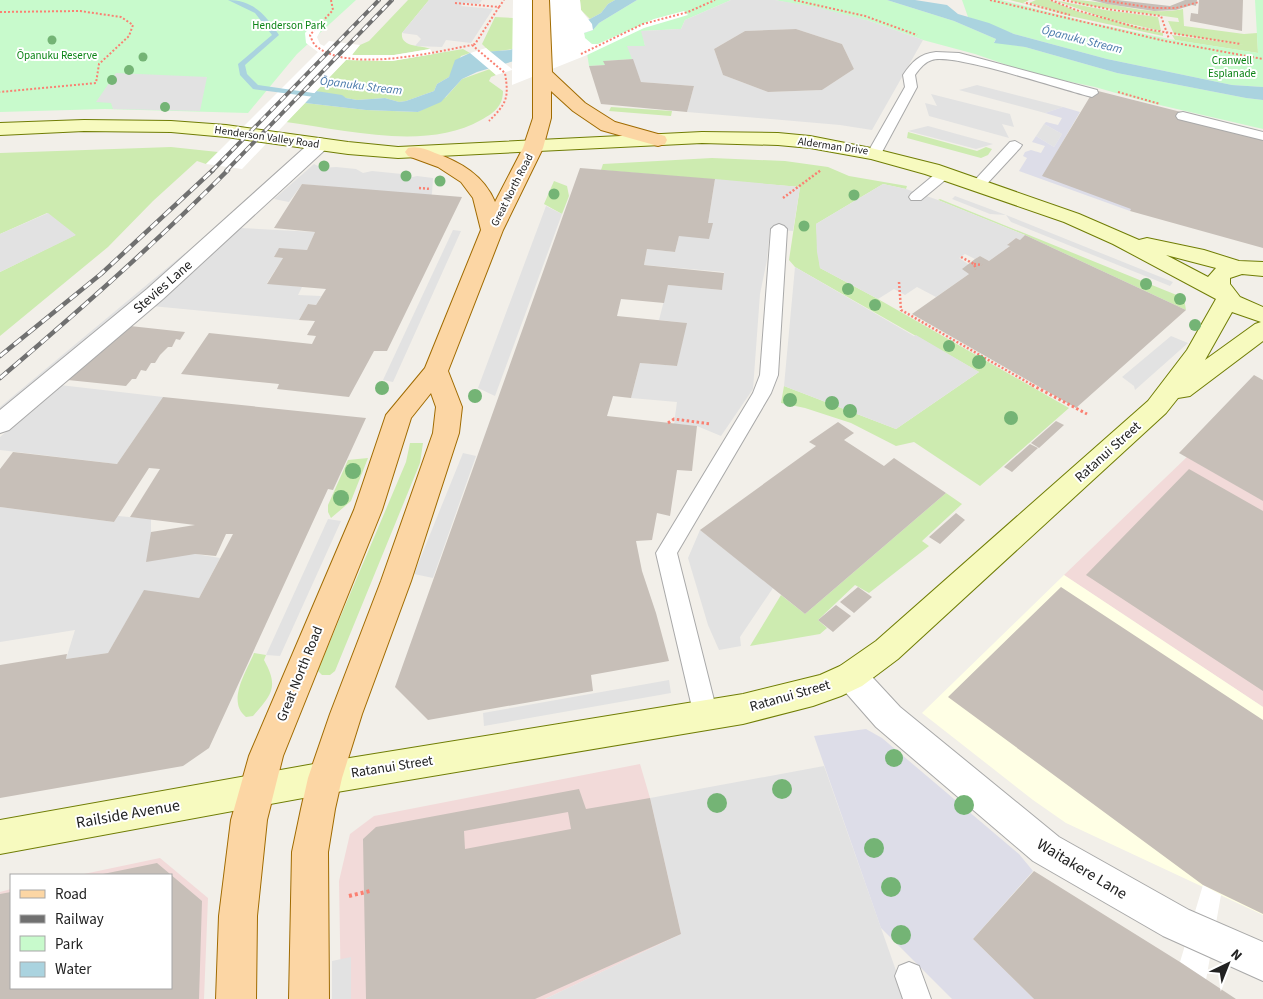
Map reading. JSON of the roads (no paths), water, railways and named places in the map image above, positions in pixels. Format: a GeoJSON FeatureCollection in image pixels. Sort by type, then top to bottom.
{"type":"FeatureCollection","features":[{"type":"Feature","properties":{"kind":"main road","name":"Great North Road"},"geometry":{"type":"LineString","coordinates":[[236,999],[238,916],[250,820],[266,756],[368,510],[399,414],[436,371],[492,230],[533,148],[542,118],[543,73],[540,0]]}},
{"type":"Feature","properties":{"kind":"main road"},"geometry":{"type":"LineString","coordinates":[[543,73],[579,107],[608,126],[658,140]]}},
{"type":"Feature","properties":{"kind":"main road","name":"Henderson Valley Road"},"geometry":{"type":"LineString","coordinates":[[0,129],[108,126],[179,128],[229,132],[389,152],[533,148]]}},
{"type":"Feature","properties":{"kind":"main road","name":"Alderman Drive"},"geometry":{"type":"LineString","coordinates":[[533,148],[715,137],[776,139],[875,152],[980,184],[1119,238],[1224,296],[1240,308],[1263,315]]}},
{"type":"Feature","properties":{"kind":"main road"},"geometry":{"type":"LineString","coordinates":[[415,152],[440,160],[462,172],[482,197],[490,212],[492,230]]}},
{"type":"Feature","properties":{"kind":"main road","name":"Alderman Drive"},"geometry":{"type":"LineString","coordinates":[[1119,238],[1196,255],[1234,267],[1263,269]]}},
{"type":"Feature","properties":{"kind":"main road","name":"Ratanui Street"},"geometry":{"type":"LineString","coordinates":[[1157,407],[1183,376],[1211,334],[1224,296],[1217,284],[1218,277],[1224,271],[1234,267]]}},
{"type":"Feature","properties":{"kind":"main road","name":"Ratanui Street"},"geometry":{"type":"LineString","coordinates":[[256,791],[706,716],[813,692],[851,676],[887,650],[1157,407],[1263,329]]}},
{"type":"Feature","properties":{"kind":"main road"},"geometry":{"type":"LineString","coordinates":[[309,999],[310,852],[325,778],[346,714],[396,581],[446,433],[449,407],[436,371]]}},
{"type":"Feature","properties":{"kind":"main road","name":"Railside Avenue"},"geometry":{"type":"LineString","coordinates":[[0,837],[256,791]]}},
{"type":"Feature","properties":{"kind":"street","name":"Stevies Lane"},"geometry":{"type":"LineString","coordinates":[[0,424],[155,294],[320,144]]}},
{"type":"Feature","properties":{"kind":"street","name":"Waitakere Lane"},"geometry":{"type":"LineString","coordinates":[[851,676],[898,726],[1046,849],[1176,923],[1263,962]]}},
{"type":"Feature","properties":{"kind":"lane"},"geometry":{"type":"LineString","coordinates":[[875,152],[910,87],[909,75],[917,62],[923,58],[959,57],[1092,93]]}},
{"type":"Feature","properties":{"kind":"lane"},"geometry":{"type":"LineString","coordinates":[[1183,116],[1263,136]]}},
{"type":"Feature","properties":{"kind":"lane"},"geometry":{"type":"LineString","coordinates":[[980,184],[1015,145]]}},
{"type":"Feature","properties":{"kind":"lane"},"geometry":{"type":"LineString","coordinates":[[916,197],[945,173]]}},
{"type":"Feature","properties":{"kind":"lane"},"geometry":{"type":"LineString","coordinates":[[706,716],[666,553],[762,393],[770,375],[779,230]]}},
{"type":"Feature","properties":{"kind":"water"},"geometry":{"type":"Polygon","coordinates":[[[615,0],[637,0],[599,23],[593,30],[548,51],[477,72],[462,79],[441,102],[418,112],[366,110],[305,103],[316,91],[342,95],[346,98],[357,100],[385,98],[399,102],[406,101],[434,91],[437,84],[449,77],[455,60],[470,53],[510,50],[590,19],[601,13],[608,4],[615,0]]]}},
{"type":"Feature","properties":{"kind":"water"},"geometry":{"type":"Polygon","coordinates":[[[887,0],[915,0],[947,5],[958,14],[989,23],[1014,34],[1107,59],[1232,85],[1263,87],[1263,100],[1117,73],[1025,47],[994,43],[996,39],[954,21],[887,0]]]}},
{"type":"Feature","properties":{"kind":"waterway","name":"Ōpanuku Stream"},"geometry":{"type":"LineString","coordinates":[[231,0],[253,8],[267,21],[276,35],[241,64],[244,75],[256,87],[327,97]]}},
{"type":"Feature","properties":{"kind":"railway"},"geometry":{"type":"LineString","coordinates":[[213,170],[379,0]]}},
{"type":"Feature","properties":{"kind":"railway"},"geometry":{"type":"LineString","coordinates":[[226,171],[392,0]]}},
{"type":"Feature","properties":{"kind":"railway"},"geometry":{"type":"LineString","coordinates":[[0,356],[101,274],[213,170]]}},
{"type":"Feature","properties":{"kind":"railway"},"geometry":{"type":"LineString","coordinates":[[0,378],[116,277],[228,170]]}},
{"type":"Feature","properties":{"kind":"park label","name":"Henderson Park"},"geometry":{"type":"Point","coordinates":[289,25]}},
{"type":"Feature","properties":{"kind":"park label","name":"Ōpanuku Reserve"},"geometry":{"type":"Point","coordinates":[57,55]}},
{"type":"Feature","properties":{"kind":"park label","name":"Cranwell Esplanade"},"geometry":{"type":"Point","coordinates":[1232,66]}}]}
